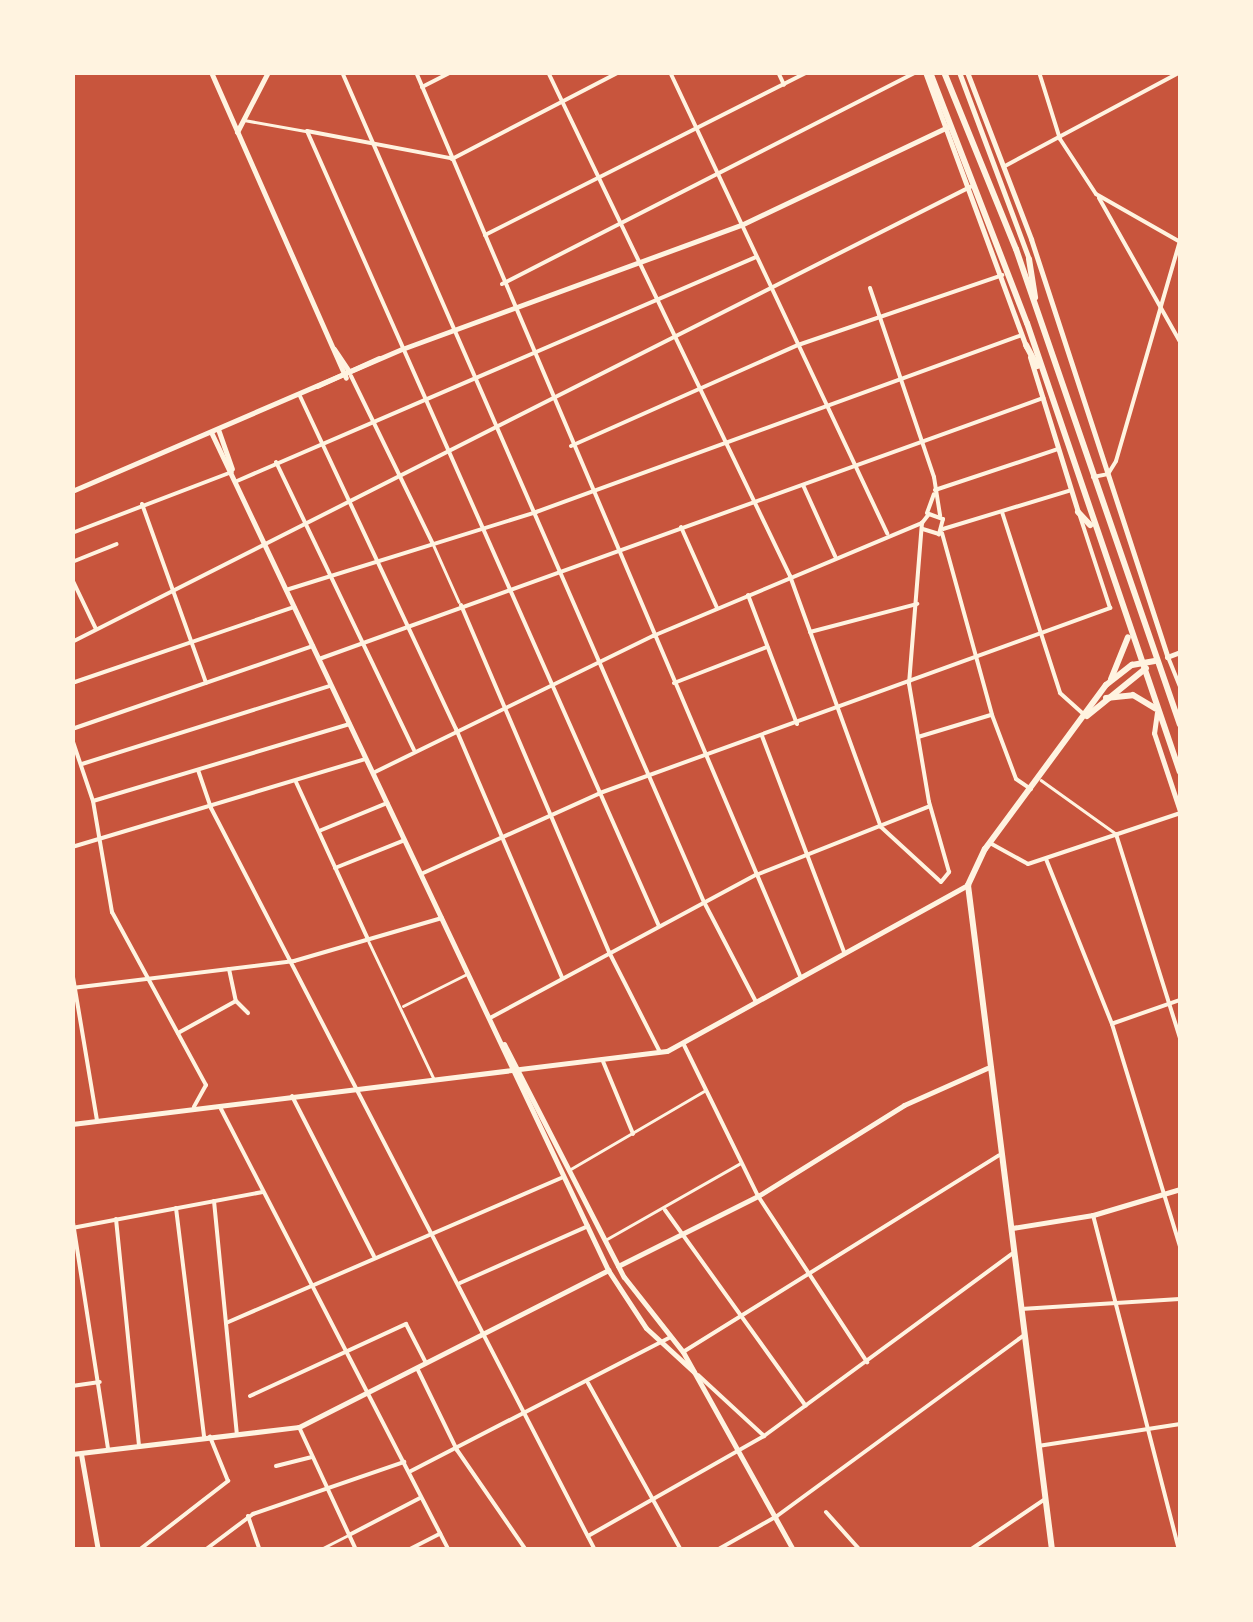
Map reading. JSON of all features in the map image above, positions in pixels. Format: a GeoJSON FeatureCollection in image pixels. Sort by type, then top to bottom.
{"type":"FeatureCollection","features":[{"type":"Feature","properties":{"kind":"main road"},"geometry":{"type":"LineString","coordinates":[[924,72],[1046,382],[1128,631],[1180,772]]}},
{"type":"Feature","properties":{"kind":"main road"},"geometry":{"type":"LineString","coordinates":[[944,72],[1038,319],[1180,725]]}},
{"type":"Feature","properties":{"kind":"main road"},"geometry":{"type":"LineString","coordinates":[[1029,259],[1038,319]]}},
{"type":"Feature","properties":{"kind":"main road"},"geometry":{"type":"LineString","coordinates":[[1026,345],[1046,382]]}},
{"type":"Feature","properties":{"kind":"main road"},"geometry":{"type":"LineString","coordinates":[[1078,512],[1094,530]]}},
{"type":"Feature","properties":{"kind":"main road"},"geometry":{"type":"LineString","coordinates":[[1052,1550],[987,1068],[968,885],[990,842],[1112,679],[1128,631]]}},
{"type":"Feature","properties":{"kind":"main road"},"geometry":{"type":"LineString","coordinates":[[1112,679],[1155,661]]}},
{"type":"Feature","properties":{"kind":"main road"},"geometry":{"type":"LineString","coordinates":[[1086,717],[1141,667]]}},
{"type":"Feature","properties":{"kind":"main road"},"geometry":{"type":"LineString","coordinates":[[1106,698],[1133,695],[1157,712]]}},
{"type":"Feature","properties":{"kind":"street"},"geometry":{"type":"LineString","coordinates":[[211,72],[334,349],[433,544],[609,952],[660,1052]]}},
{"type":"Feature","properties":{"kind":"street"},"geometry":{"type":"LineString","coordinates":[[236,134],[268,72]]}},
{"type":"Feature","properties":{"kind":"street"},"geometry":{"type":"LineString","coordinates":[[342,72],[704,902],[756,1002]]}},
{"type":"Feature","properties":{"kind":"street"},"geometry":{"type":"LineString","coordinates":[[416,72],[551,402],[800,978]]}},
{"type":"Feature","properties":{"kind":"street"},"geometry":{"type":"LineString","coordinates":[[422,87],[452,72]]}},
{"type":"Feature","properties":{"kind":"street"},"geometry":{"type":"LineString","coordinates":[[548,72],[790,576],[882,827],[937,880],[947,879],[909,684],[923,526],[935,490]]}},
{"type":"Feature","properties":{"kind":"street"},"geometry":{"type":"LineString","coordinates":[[244,120],[452,159],[619,72]]}},
{"type":"Feature","properties":{"kind":"street"},"geometry":{"type":"LineString","coordinates":[[670,72],[887,533]]}},
{"type":"Feature","properties":{"kind":"street"},"geometry":{"type":"LineString","coordinates":[[778,72],[784,85]]}},
{"type":"Feature","properties":{"kind":"street"},"geometry":{"type":"LineString","coordinates":[[484,235],[808,72]]}},
{"type":"Feature","properties":{"kind":"street"},"geometry":{"type":"LineString","coordinates":[[421,874],[502,833],[600,793],[976,660],[1110,608],[1002,274],[924,72],[502,284]]}},
{"type":"Feature","properties":{"kind":"street"},"geometry":{"type":"LineString","coordinates":[[959,72],[1029,259]]}},
{"type":"Feature","properties":{"kind":"street"},"geometry":{"type":"LineString","coordinates":[[967,72],[1005,166],[1180,686]]}},
{"type":"Feature","properties":{"kind":"street"},"geometry":{"type":"LineString","coordinates":[[1039,72],[1060,139],[1096,194],[1180,342]]}},
{"type":"Feature","properties":{"kind":"street"},"geometry":{"type":"LineString","coordinates":[[1005,166],[1180,72]]}},
{"type":"Feature","properties":{"kind":"street"},"geometry":{"type":"LineString","coordinates":[[72,491],[402,349],[640,266],[741,226],[947,127]]}},
{"type":"Feature","properties":{"kind":"street"},"geometry":{"type":"LineString","coordinates":[[307,131],[658,926]]}},
{"type":"Feature","properties":{"kind":"street"},"geometry":{"type":"LineString","coordinates":[[72,642],[268,548],[970,187]]}},
{"type":"Feature","properties":{"kind":"street"},"geometry":{"type":"LineString","coordinates":[[1096,194],[1180,242],[1163,310],[1108,474]]}},
{"type":"Feature","properties":{"kind":"street"},"geometry":{"type":"LineString","coordinates":[[236,481],[756,256]]}},
{"type":"Feature","properties":{"kind":"street"},"geometry":{"type":"LineString","coordinates":[[571,446],[798,346],[1002,274]]}},
{"type":"Feature","properties":{"kind":"street"},"geometry":{"type":"LineString","coordinates":[[870,288],[921,441],[992,715],[1016,779],[1030,789]]}},
{"type":"Feature","properties":{"kind":"street"},"geometry":{"type":"LineString","coordinates":[[286,590],[536,512],[1022,334]]}},
{"type":"Feature","properties":{"kind":"street"},"geometry":{"type":"LineString","coordinates":[[299,394],[456,729],[562,977]]}},
{"type":"Feature","properties":{"kind":"street"},"geometry":{"type":"LineString","coordinates":[[319,659],[615,547],[754,504],[854,464],[1043,398]]}},
{"type":"Feature","properties":{"kind":"street"},"geometry":{"type":"LineString","coordinates":[[215,431],[294,608],[516,1068],[608,1270],[661,1344],[764,1436]]}},
{"type":"Feature","properties":{"kind":"street"},"geometry":{"type":"LineString","coordinates":[[935,490],[1058,448]]}},
{"type":"Feature","properties":{"kind":"street"},"geometry":{"type":"LineString","coordinates":[[276,462],[414,750]]}},
{"type":"Feature","properties":{"kind":"street"},"geometry":{"type":"LineString","coordinates":[[72,533],[232,472]]}},
{"type":"Feature","properties":{"kind":"street"},"geometry":{"type":"LineString","coordinates":[[1092,478],[1108,474]]}},
{"type":"Feature","properties":{"kind":"street"},"geometry":{"type":"LineString","coordinates":[[803,485],[835,556]]}},
{"type":"Feature","properties":{"kind":"street"},"geometry":{"type":"LineString","coordinates":[[923,526],[932,536],[1071,490]]}},
{"type":"Feature","properties":{"kind":"street"},"geometry":{"type":"LineString","coordinates":[[142,504],[206,683]]}},
{"type":"Feature","properties":{"kind":"street"},"geometry":{"type":"LineString","coordinates":[[1002,512],[1060,693],[1086,717]]}},
{"type":"Feature","properties":{"kind":"street"},"geometry":{"type":"LineString","coordinates":[[926,516],[940,516]]}},
{"type":"Feature","properties":{"kind":"street"},"geometry":{"type":"LineString","coordinates":[[372,773],[654,636],[887,533],[923,526]]}},
{"type":"Feature","properties":{"kind":"street"},"geometry":{"type":"LineString","coordinates":[[681,527],[717,608]]}},
{"type":"Feature","properties":{"kind":"street"},"geometry":{"type":"LineString","coordinates":[[72,562],[117,544]]}},
{"type":"Feature","properties":{"kind":"street"},"geometry":{"type":"LineString","coordinates":[[72,579],[97,630]]}},
{"type":"Feature","properties":{"kind":"street"},"geometry":{"type":"LineString","coordinates":[[748,595],[797,724]]}},
{"type":"Feature","properties":{"kind":"street"},"geometry":{"type":"LineString","coordinates":[[810,632],[917,604]]}},
{"type":"Feature","properties":{"kind":"street"},"geometry":{"type":"LineString","coordinates":[[72,683],[294,608]]}},
{"type":"Feature","properties":{"kind":"street"},"geometry":{"type":"LineString","coordinates":[[72,729],[313,646]]}},
{"type":"Feature","properties":{"kind":"street"},"geometry":{"type":"LineString","coordinates":[[674,684],[767,647]]}},
{"type":"Feature","properties":{"kind":"street"},"geometry":{"type":"LineString","coordinates":[[1155,661],[1180,652]]}},
{"type":"Feature","properties":{"kind":"street"},"geometry":{"type":"LineString","coordinates":[[82,764],[333,686]]}},
{"type":"Feature","properties":{"kind":"street"},"geometry":{"type":"LineString","coordinates":[[990,842],[1023,864],[1180,812],[1154,733],[1157,712]]}},
{"type":"Feature","properties":{"kind":"street"},"geometry":{"type":"LineString","coordinates":[[918,736],[992,715]]}},
{"type":"Feature","properties":{"kind":"street"},"geometry":{"type":"LineString","coordinates":[[93,801],[350,724]]}},
{"type":"Feature","properties":{"kind":"street"},"geometry":{"type":"LineString","coordinates":[[762,736],[844,954]]}},
{"type":"Feature","properties":{"kind":"street"},"geometry":{"type":"LineString","coordinates":[[72,740],[93,801],[95,841],[112,912],[206,1085],[200,1104],[190,1109]]}},
{"type":"Feature","properties":{"kind":"street"},"geometry":{"type":"LineString","coordinates":[[72,847],[366,759]]}},
{"type":"Feature","properties":{"kind":"street"},"geometry":{"type":"LineString","coordinates":[[198,770],[211,808],[529,1412],[595,1550]]}},
{"type":"Feature","properties":{"kind":"street"},"geometry":{"type":"LineString","coordinates":[[1038,778],[1116,834],[1180,1038]]}},
{"type":"Feature","properties":{"kind":"street"},"geometry":{"type":"LineString","coordinates":[[296,782],[435,1080]]}},
{"type":"Feature","properties":{"kind":"street"},"geometry":{"type":"LineString","coordinates":[[319,832],[387,803]]}},
{"type":"Feature","properties":{"kind":"street"},"geometry":{"type":"LineString","coordinates":[[490,1018],[756,875],[930,806]]}},
{"type":"Feature","properties":{"kind":"street"},"geometry":{"type":"LineString","coordinates":[[335,868],[405,840]]}},
{"type":"Feature","properties":{"kind":"street"},"geometry":{"type":"LineString","coordinates":[[1046,859],[1112,1024],[1180,1246]]}},
{"type":"Feature","properties":{"kind":"street"},"geometry":{"type":"LineString","coordinates":[[72,1124],[660,1052],[683,1043],[968,885]]}},
{"type":"Feature","properties":{"kind":"street"},"geometry":{"type":"LineString","coordinates":[[76,988],[294,962],[442,918]]}},
{"type":"Feature","properties":{"kind":"street"},"geometry":{"type":"LineString","coordinates":[[229,969],[236,1001],[248,1013]]}},
{"type":"Feature","properties":{"kind":"street"},"geometry":{"type":"LineString","coordinates":[[72,971],[98,1121]]}},
{"type":"Feature","properties":{"kind":"street"},"geometry":{"type":"LineString","coordinates":[[400,1008],[469,973]]}},
{"type":"Feature","properties":{"kind":"street"},"geometry":{"type":"LineString","coordinates":[[1112,1024],[1180,1000]]}},
{"type":"Feature","properties":{"kind":"street"},"geometry":{"type":"LineString","coordinates":[[178,1032],[236,1001]]}},
{"type":"Feature","properties":{"kind":"street"},"geometry":{"type":"LineString","coordinates":[[683,1043],[758,1196],[868,1362]]}},
{"type":"Feature","properties":{"kind":"street"},"geometry":{"type":"LineString","coordinates":[[602,1059],[632,1134]]}},
{"type":"Feature","properties":{"kind":"street"},"geometry":{"type":"LineString","coordinates":[[618,1266],[758,1196],[904,1105],[987,1068]]}},
{"type":"Feature","properties":{"kind":"street"},"geometry":{"type":"LineString","coordinates":[[226,1323],[565,1174],[706,1090]]}},
{"type":"Feature","properties":{"kind":"street"},"geometry":{"type":"LineString","coordinates":[[292,1096],[375,1258]]}},
{"type":"Feature","properties":{"kind":"street"},"geometry":{"type":"LineString","coordinates":[[220,1106],[448,1550]]}},
{"type":"Feature","properties":{"kind":"street"},"geometry":{"type":"LineString","coordinates":[[683,1352],[999,1156]]}},
{"type":"Feature","properties":{"kind":"street"},"geometry":{"type":"LineString","coordinates":[[605,1240],[665,1210],[740,1164]]}},
{"type":"Feature","properties":{"kind":"street"},"geometry":{"type":"LineString","coordinates":[[565,1174],[618,1266],[683,1352],[793,1550]]}},
{"type":"Feature","properties":{"kind":"street"},"geometry":{"type":"LineString","coordinates":[[1009,1229],[1093,1215],[1180,1189]]}},
{"type":"Feature","properties":{"kind":"street"},"geometry":{"type":"LineString","coordinates":[[75,1227],[263,1192]]}},
{"type":"Feature","properties":{"kind":"street"},"geometry":{"type":"LineString","coordinates":[[214,1201],[237,1434]]}},
{"type":"Feature","properties":{"kind":"street"},"geometry":{"type":"LineString","coordinates":[[139,1550],[228,1482],[207,1438],[176,1208]]}},
{"type":"Feature","properties":{"kind":"street"},"geometry":{"type":"LineString","coordinates":[[665,1210],[679,1235],[806,1406]]}},
{"type":"Feature","properties":{"kind":"street"},"geometry":{"type":"LineString","coordinates":[[1093,1215],[1120,1306],[1179,1550]]}},
{"type":"Feature","properties":{"kind":"street"},"geometry":{"type":"LineString","coordinates":[[72,1216],[108,1450]]}},
{"type":"Feature","properties":{"kind":"street"},"geometry":{"type":"LineString","coordinates":[[116,1220],[139,1446]]}},
{"type":"Feature","properties":{"kind":"street"},"geometry":{"type":"LineString","coordinates":[[459,1284],[588,1226]]}},
{"type":"Feature","properties":{"kind":"street"},"geometry":{"type":"LineString","coordinates":[[588,1536],[654,1502],[764,1436],[1012,1254]]}},
{"type":"Feature","properties":{"kind":"street"},"geometry":{"type":"LineString","coordinates":[[72,1454],[298,1427],[608,1270]]}},
{"type":"Feature","properties":{"kind":"street"},"geometry":{"type":"LineString","coordinates":[[1020,1310],[1180,1300]]}},
{"type":"Feature","properties":{"kind":"street"},"geometry":{"type":"LineString","coordinates":[[250,1396],[406,1324],[426,1363]]}},
{"type":"Feature","properties":{"kind":"street"},"geometry":{"type":"LineString","coordinates":[[717,1550],[777,1516],[1023,1336]]}},
{"type":"Feature","properties":{"kind":"street"},"geometry":{"type":"LineString","coordinates":[[409,1472],[588,1383],[670,1337]]}},
{"type":"Feature","properties":{"kind":"street"},"geometry":{"type":"LineString","coordinates":[[417,1368],[457,1450],[526,1550]]}},
{"type":"Feature","properties":{"kind":"street"},"geometry":{"type":"LineString","coordinates":[[72,1386],[100,1382]]}},
{"type":"Feature","properties":{"kind":"street"},"geometry":{"type":"LineString","coordinates":[[588,1383],[680,1550]]}},
{"type":"Feature","properties":{"kind":"street"},"geometry":{"type":"LineString","coordinates":[[1038,1446],[1180,1424]]}},
{"type":"Feature","properties":{"kind":"street"},"geometry":{"type":"LineString","coordinates":[[298,1427],[356,1550]]}},
{"type":"Feature","properties":{"kind":"street"},"geometry":{"type":"LineString","coordinates":[[81,1453],[98,1550]]}},
{"type":"Feature","properties":{"kind":"street"},"geometry":{"type":"LineString","coordinates":[[276,1466],[312,1457]]}},
{"type":"Feature","properties":{"kind":"street"},"geometry":{"type":"LineString","coordinates":[[205,1550],[248,1516],[404,1462]]}},
{"type":"Feature","properties":{"kind":"street"},"geometry":{"type":"LineString","coordinates":[[319,1550],[422,1497]]}},
{"type":"Feature","properties":{"kind":"street"},"geometry":{"type":"LineString","coordinates":[[970,1550],[1045,1498]]}},
{"type":"Feature","properties":{"kind":"street"},"geometry":{"type":"LineString","coordinates":[[826,1512],[860,1550]]}},
{"type":"Feature","properties":{"kind":"street"},"geometry":{"type":"LineString","coordinates":[[248,1516],[260,1550]]}},
{"type":"Feature","properties":{"kind":"street"},"geometry":{"type":"LineString","coordinates":[[410,1549],[440,1534]]}}]}
